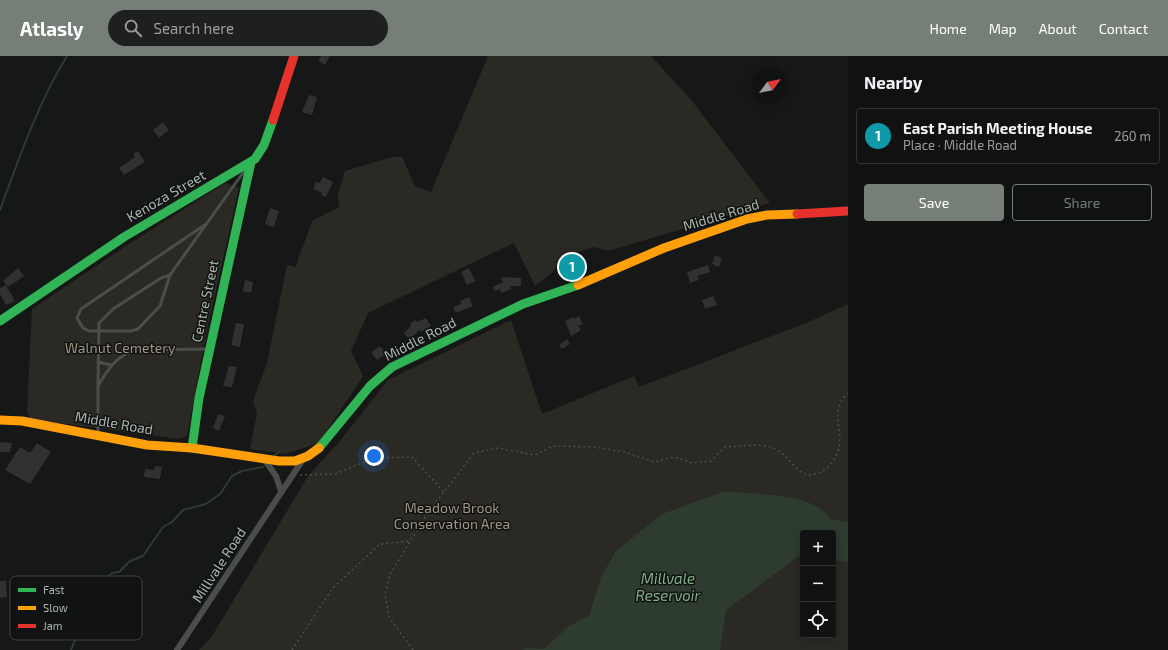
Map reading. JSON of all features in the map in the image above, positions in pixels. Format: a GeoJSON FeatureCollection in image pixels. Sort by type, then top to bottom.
{"type":"FeatureCollection","features":[{"type":"Feature","properties":{"kind":"street","name":"Kenoza Street"},"geometry":{"type":"LineString","coordinates":[[0,321],[124,237],[251,162],[264,145],[292,69],[294,56]]}},
{"type":"Feature","properties":{"kind":"street","name":"Centre Street"},"geometry":{"type":"LineString","coordinates":[[192,448],[199,398],[209,349],[251,162]]}},
{"type":"Feature","properties":{"kind":"street","name":"Middle Road"},"geometry":{"type":"LineString","coordinates":[[0,420],[22,421],[148,445],[192,448],[287,462],[304,458],[322,444],[370,386],[392,367],[523,304],[575,286],[664,248],[747,219],[772,215],[848,211]]}},
{"type":"Feature","properties":{"kind":"street","name":"Millvale Road"},"geometry":{"type":"LineString","coordinates":[[177,650],[304,458]]}},
{"type":"Feature","properties":{"kind":"street"},"geometry":{"type":"LineString","coordinates":[[264,459],[276,476],[281,491]]}},
{"type":"Feature","properties":{"kind":"lane"},"geometry":{"type":"LineString","coordinates":[[206,224],[81,310],[78,318],[83,328],[89,331],[100,332],[131,331],[138,329],[160,306],[170,275],[251,162]]}},
{"type":"Feature","properties":{"kind":"lane"},"geometry":{"type":"LineString","coordinates":[[98,436],[99,323],[109,312],[156,281],[170,275]]}},
{"type":"Feature","properties":{"kind":"lane"},"geometry":{"type":"LineString","coordinates":[[98,386],[111,365],[128,352],[139,350],[209,349]]}},
{"type":"Feature","properties":{"kind":"lane"},"geometry":{"type":"LineString","coordinates":[[98,362],[111,365]]}},
{"type":"Feature","properties":{"kind":"path"},"geometry":{"type":"LineString","coordinates":[[413,650],[389,617],[385,594],[390,574],[410,541],[444,492],[474,453],[498,448],[535,455],[553,446],[595,447],[624,452],[654,462],[674,457],[692,463],[711,461],[725,447],[760,444],[773,448],[784,454],[802,473],[811,474],[821,472],[834,459],[839,450],[841,439],[836,413],[841,400],[848,393]]}},
{"type":"Feature","properties":{"kind":"path"},"geometry":{"type":"LineString","coordinates":[[292,475],[335,474],[374,458],[412,457],[444,492]]}},
{"type":"Feature","properties":{"kind":"path"},"geometry":{"type":"LineString","coordinates":[[292,650],[332,589],[380,544],[410,541]]}},
{"type":"Feature","properties":{"kind":"green space"},"geometry":{"type":"Polygon","coordinates":[[[488,56],[651,56],[692,101],[770,203],[608,251],[594,247],[563,257],[554,271],[535,286],[514,243],[368,313],[351,351],[363,376],[319,443],[285,454],[250,449],[257,413],[253,401],[267,363],[287,265],[296,267],[313,220],[339,207],[338,194],[345,171],[392,157],[402,157],[415,186],[431,192],[488,56]]]}},
{"type":"Feature","properties":{"kind":"green space","name":"Walnut Cemetery"},"geometry":{"type":"Polygon","coordinates":[[[225,183],[239,188],[206,335],[187,436],[179,439],[30,419],[27,411],[32,309],[129,244],[225,183]]]}},
{"type":"Feature","properties":{"kind":"green space","name":"Meadow Brook Conservation Area"},"geometry":{"type":"Polygon","coordinates":[[[848,304],[848,650],[199,650],[212,636],[308,476],[339,442],[388,380],[511,320],[542,414],[634,376],[639,387],[806,323],[848,304]]]}},
{"type":"Feature","properties":{"kind":"water","name":"Millvale Reservoir"},"geometry":{"type":"Polygon","coordinates":[[[723,492],[773,495],[799,500],[810,503],[820,509],[830,519],[848,522],[848,562],[836,560],[836,530],[800,530],[800,556],[726,610],[720,650],[522,650],[527,648],[544,649],[569,626],[589,616],[601,577],[616,551],[662,514],[723,492]]]}},
{"type":"Feature","properties":{"kind":"building"},"geometry":{"type":"Polygon","coordinates":[[[321,56],[330,56],[325,65],[318,61],[321,56]]]}},
{"type":"Feature","properties":{"kind":"building"},"geometry":{"type":"Polygon","coordinates":[[[309,95],[317,97],[312,115],[302,112],[309,95]]]}},
{"type":"Feature","properties":{"kind":"building"},"geometry":{"type":"Polygon","coordinates":[[[163,122],[169,130],[159,138],[153,130],[163,122]]]}},
{"type":"Feature","properties":{"kind":"building"},"geometry":{"type":"Polygon","coordinates":[[[138,151],[145,162],[124,175],[119,168],[135,157],[133,154],[138,151]]]}},
{"type":"Feature","properties":{"kind":"building"},"geometry":{"type":"Polygon","coordinates":[[[323,177],[333,182],[326,197],[321,195],[322,193],[313,189],[316,182],[320,183],[323,177]]]}},
{"type":"Feature","properties":{"kind":"building"},"geometry":{"type":"Polygon","coordinates":[[[270,208],[279,211],[274,227],[265,224],[270,208]]]}},
{"type":"Feature","properties":{"kind":"building"},"geometry":{"type":"Polygon","coordinates":[[[715,255],[722,258],[719,267],[712,264],[715,255]]]}},
{"type":"Feature","properties":{"kind":"building"},"geometry":{"type":"Polygon","coordinates":[[[576,257],[581,271],[567,276],[563,262],[576,257]]]}},
{"type":"Feature","properties":{"kind":"building"},"geometry":{"type":"Polygon","coordinates":[[[708,265],[710,272],[697,276],[699,280],[690,283],[687,272],[708,265]]]}},
{"type":"Feature","properties":{"kind":"building"},"geometry":{"type":"Polygon","coordinates":[[[18,268],[24,276],[8,287],[3,281],[18,268]]]}},
{"type":"Feature","properties":{"kind":"building"},"geometry":{"type":"Polygon","coordinates":[[[469,268],[475,281],[467,285],[461,272],[469,268]]]}},
{"type":"Feature","properties":{"kind":"building"},"geometry":{"type":"Polygon","coordinates":[[[501,277],[521,278],[521,286],[510,286],[512,289],[501,293],[500,289],[495,291],[493,287],[503,282],[501,277]]]}},
{"type":"Feature","properties":{"kind":"building"},"geometry":{"type":"Polygon","coordinates":[[[245,280],[253,282],[251,293],[243,291],[245,280]]]}},
{"type":"Feature","properties":{"kind":"building"},"geometry":{"type":"Polygon","coordinates":[[[6,285],[15,301],[6,305],[0,294],[0,288],[6,285]]]}},
{"type":"Feature","properties":{"kind":"building"},"geometry":{"type":"Polygon","coordinates":[[[713,296],[717,305],[705,309],[702,300],[713,296]]]}},
{"type":"Feature","properties":{"kind":"building"},"geometry":{"type":"Polygon","coordinates":[[[469,297],[473,306],[456,313],[453,307],[461,304],[460,301],[469,297]]]}},
{"type":"Feature","properties":{"kind":"building"},"geometry":{"type":"Polygon","coordinates":[[[579,316],[583,324],[578,326],[581,330],[571,336],[565,321],[579,316]]]}},
{"type":"Feature","properties":{"kind":"building"},"geometry":{"type":"Polygon","coordinates":[[[426,318],[431,326],[421,332],[420,330],[409,339],[404,333],[411,326],[410,323],[426,318]]]}},
{"type":"Feature","properties":{"kind":"building"},"geometry":{"type":"Polygon","coordinates":[[[236,323],[244,324],[240,347],[231,345],[236,323]]]}},
{"type":"Feature","properties":{"kind":"building"},"geometry":{"type":"Polygon","coordinates":[[[567,339],[570,344],[562,349],[559,345],[567,339]]]}},
{"type":"Feature","properties":{"kind":"building"},"geometry":{"type":"Polygon","coordinates":[[[380,346],[386,354],[377,360],[371,352],[380,346]]]}},
{"type":"Feature","properties":{"kind":"building"},"geometry":{"type":"Polygon","coordinates":[[[229,366],[237,367],[232,387],[223,386],[229,366]]]}},
{"type":"Feature","properties":{"kind":"building"},"geometry":{"type":"Polygon","coordinates":[[[218,414],[225,416],[219,431],[213,428],[218,414]]]}},
{"type":"Feature","properties":{"kind":"building"},"geometry":{"type":"Polygon","coordinates":[[[0,442],[12,443],[10,452],[0,452],[0,442]]]}},
{"type":"Feature","properties":{"kind":"building"},"geometry":{"type":"Polygon","coordinates":[[[37,443],[51,452],[30,484],[5,470],[20,447],[30,453],[37,443]]]}},
{"type":"Feature","properties":{"kind":"building"},"geometry":{"type":"Polygon","coordinates":[[[155,466],[162,467],[160,479],[144,477],[145,469],[154,470],[155,466]]]}},
{"type":"Feature","properties":{"kind":"building"},"geometry":{"type":"Polygon","coordinates":[[[0,581],[6,581],[7,597],[0,598],[0,581]]]}},
{"type":"Feature","properties":{"kind":"waterway"},"geometry":{"type":"LineString","coordinates":[[0,210],[38,112],[67,56]]}},
{"type":"Feature","properties":{"kind":"waterway"},"geometry":{"type":"LineString","coordinates":[[274,456],[280,451]]}},
{"type":"Feature","properties":{"kind":"waterway"},"geometry":{"type":"LineString","coordinates":[[108,576],[112,573],[119,572],[130,561],[143,556],[163,527],[172,522],[183,510],[206,504],[220,494],[232,476],[242,471],[263,467]]}},
{"type":"Feature","properties":{"kind":"waterway"},"geometry":{"type":"LineString","coordinates":[[71,650],[75,640]]}},
{"type":"Feature","properties":{"kind":"traffic: fast"},"geometry":{"type":"LineString","coordinates":[[0,321],[124,237],[255,159],[264,145],[273,120]]}},
{"type":"Feature","properties":{"kind":"traffic: fast"},"geometry":{"type":"LineString","coordinates":[[192,448],[199,398],[251,162]]}},
{"type":"Feature","properties":{"kind":"traffic: fast"},"geometry":{"type":"LineString","coordinates":[[319,448],[370,386],[392,367],[523,304],[578,285]]}},
{"type":"Feature","properties":{"kind":"traffic: slow"},"geometry":{"type":"LineString","coordinates":[[578,285],[664,248],[747,219],[767,215],[797,214]]}},
{"type":"Feature","properties":{"kind":"traffic: slow"},"geometry":{"type":"LineString","coordinates":[[0,420],[22,421],[147,445],[192,448],[279,461],[295,461],[308,456],[319,448]]}},
{"type":"Feature","properties":{"kind":"traffic: jam"},"geometry":{"type":"LineString","coordinates":[[273,120],[294,56]]}},
{"type":"Feature","properties":{"kind":"traffic: jam"},"geometry":{"type":"LineString","coordinates":[[797,214],[848,211]]}},
{"type":"Feature","properties":{"kind":"place","name":"East Parish Meeting House"},"geometry":{"type":"Point","coordinates":[572,267]}}]}
